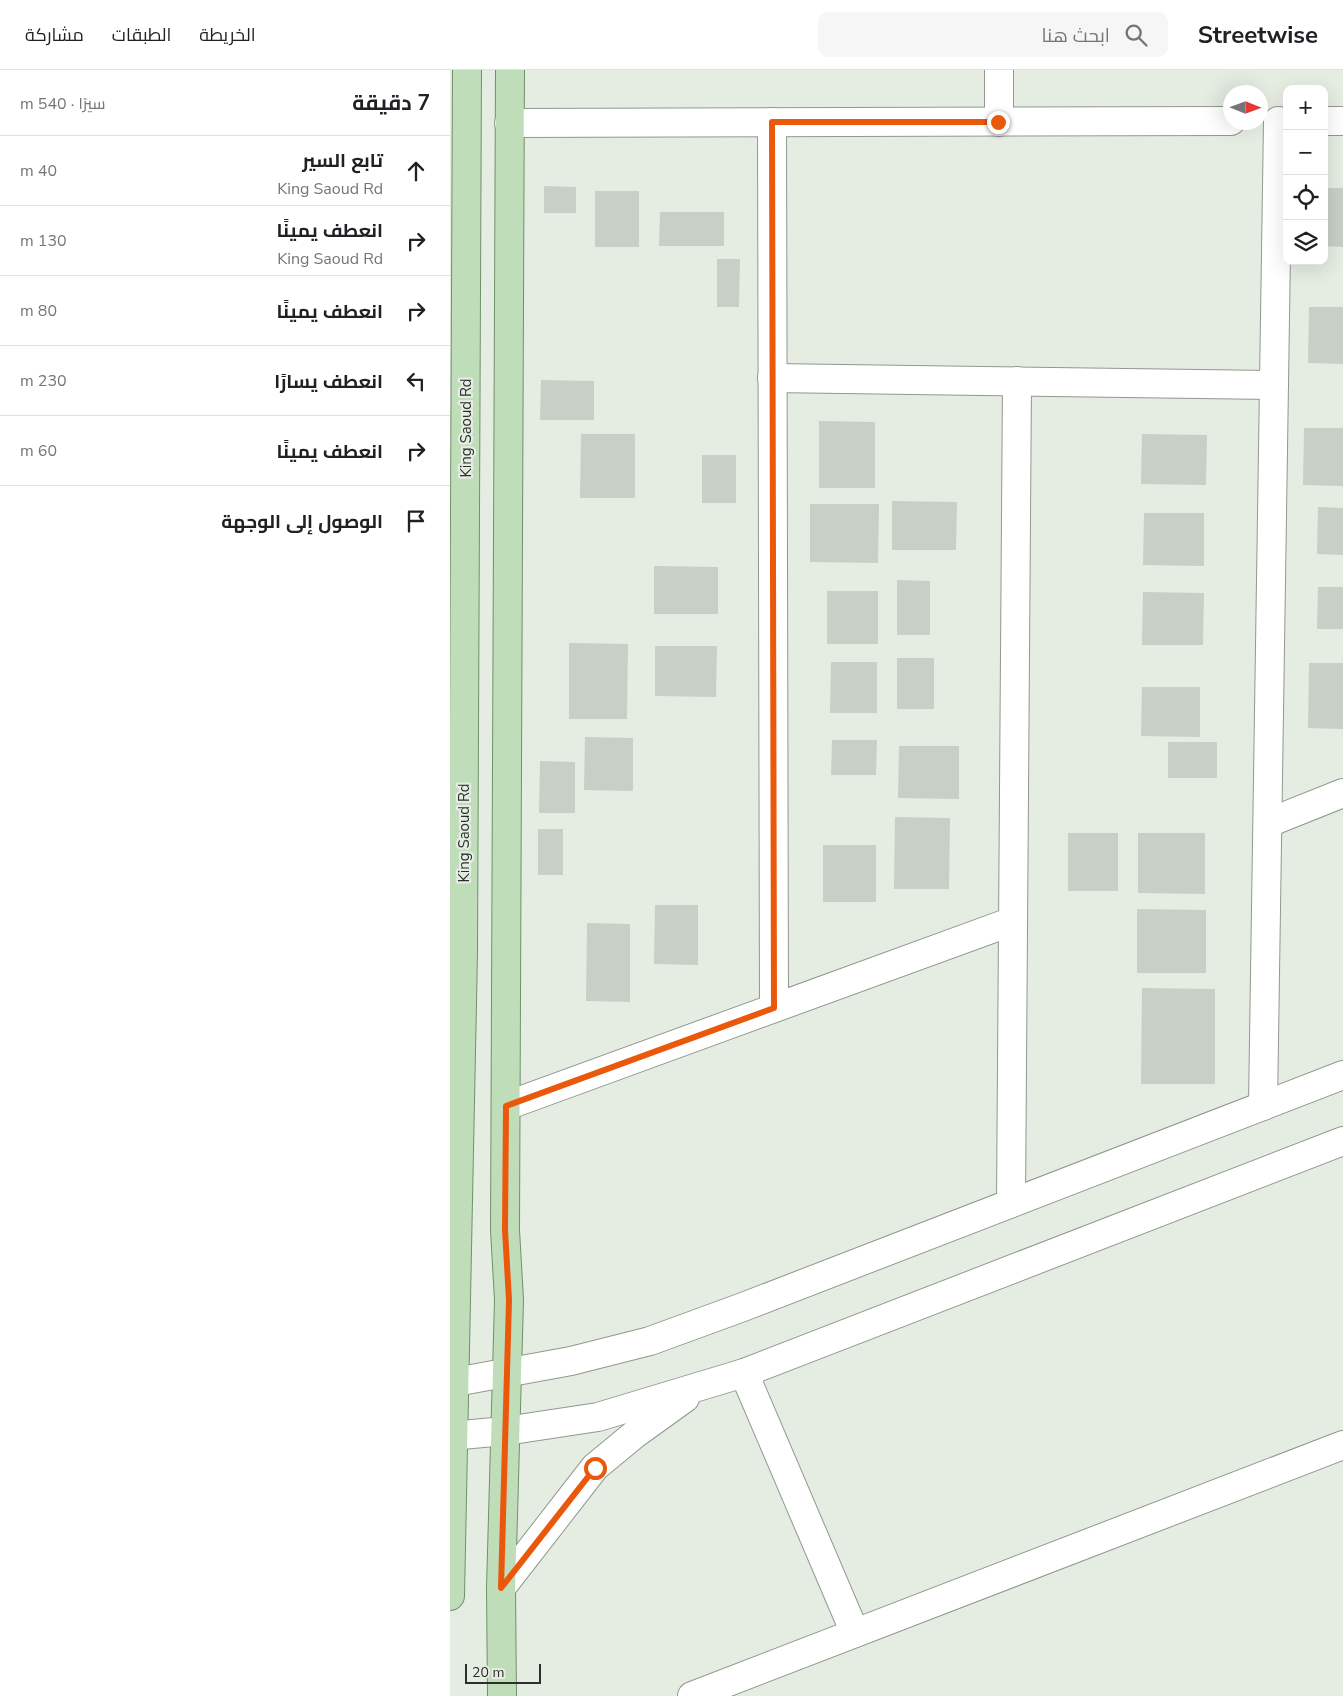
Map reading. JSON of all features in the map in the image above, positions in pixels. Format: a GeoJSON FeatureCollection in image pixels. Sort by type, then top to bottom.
{"type":"FeatureCollection","features":[{"type":"Feature","properties":{"kind":"main road"},"geometry":{"type":"LineString","coordinates":[[502,1696],[501,1588],[509,1300],[505,1230],[510,70]]}},
{"type":"Feature","properties":{"kind":"main road","name":"King Saoud Rd"},"geometry":{"type":"LineString","coordinates":[[450,1596],[452,1383],[463,953],[458,352],[462,77]]}},
{"type":"Feature","properties":{"kind":"street"},"geometry":{"type":"LineString","coordinates":[[998,122],[999,70]]}},
{"type":"Feature","properties":{"kind":"street"},"geometry":{"type":"LineString","coordinates":[[509,123],[1223,121]]}},
{"type":"Feature","properties":{"kind":"street"},"geometry":{"type":"LineString","coordinates":[[1263,1106],[1274,385],[1275,121]]}},
{"type":"Feature","properties":{"kind":"street"},"geometry":{"type":"LineString","coordinates":[[1328,121],[1343,121]]}},
{"type":"Feature","properties":{"kind":"street"},"geometry":{"type":"LineString","coordinates":[[772,122],[774,1008]]}},
{"type":"Feature","properties":{"kind":"street"},"geometry":{"type":"LineString","coordinates":[[772,378],[1274,385]]}},
{"type":"Feature","properties":{"kind":"street"},"geometry":{"type":"LineString","coordinates":[[1011,1203],[1017,381]]}},
{"type":"Feature","properties":{"kind":"street"},"geometry":{"type":"LineString","coordinates":[[1268,823],[1343,793]]}},
{"type":"Feature","properties":{"kind":"street"},"geometry":{"type":"LineString","coordinates":[[506,1106],[1013,921]]}},
{"type":"Feature","properties":{"kind":"street"},"geometry":{"type":"LineString","coordinates":[[452,1383],[571,1361],[650,1341],[1343,1075]]}},
{"type":"Feature","properties":{"kind":"street"},"geometry":{"type":"LineString","coordinates":[[451,1436],[505,1431],[598,1417],[744,1374],[1343,1141]]}},
{"type":"Feature","properties":{"kind":"street"},"geometry":{"type":"LineString","coordinates":[[744,1374],[855,1633]]}},
{"type":"Feature","properties":{"kind":"street"},"geometry":{"type":"LineString","coordinates":[[501,1588],[595,1468],[634,1434],[703,1385]]}},
{"type":"Feature","properties":{"kind":"street"},"geometry":{"type":"LineString","coordinates":[[692,1696],[1343,1445]]}},
{"type":"Feature","properties":{"kind":"building"},"geometry":{"type":"Polygon","coordinates":[[[544,186],[576,187],[576,213],[544,213],[544,186]]]}},
{"type":"Feature","properties":{"kind":"building"},"geometry":{"type":"Polygon","coordinates":[[[1328,188],[1343,188],[1343,247],[1328,246],[1328,188]]]}},
{"type":"Feature","properties":{"kind":"building"},"geometry":{"type":"Polygon","coordinates":[[[595,191],[639,191],[639,247],[595,247],[595,191]]]}},
{"type":"Feature","properties":{"kind":"building"},"geometry":{"type":"Polygon","coordinates":[[[660,212],[724,212],[724,246],[659,246],[660,212]]]}},
{"type":"Feature","properties":{"kind":"building"},"geometry":{"type":"Polygon","coordinates":[[[717,259],[740,259],[739,307],[717,307],[717,259]]]}},
{"type":"Feature","properties":{"kind":"building"},"geometry":{"type":"Polygon","coordinates":[[[1309,307],[1343,307],[1343,364],[1308,363],[1309,307]]]}},
{"type":"Feature","properties":{"kind":"building"},"geometry":{"type":"Polygon","coordinates":[[[541,380],[594,381],[594,420],[540,420],[541,380]]]}},
{"type":"Feature","properties":{"kind":"building"},"geometry":{"type":"Polygon","coordinates":[[[819,421],[875,422],[875,488],[819,488],[819,421]]]}},
{"type":"Feature","properties":{"kind":"building"},"geometry":{"type":"Polygon","coordinates":[[[1304,428],[1343,428],[1343,486],[1303,485],[1304,428]]]}},
{"type":"Feature","properties":{"kind":"building"},"geometry":{"type":"Polygon","coordinates":[[[581,434],[635,434],[635,498],[580,498],[581,434]]]}},
{"type":"Feature","properties":{"kind":"building"},"geometry":{"type":"Polygon","coordinates":[[[1142,434],[1207,435],[1206,485],[1141,484],[1142,434]]]}},
{"type":"Feature","properties":{"kind":"building"},"geometry":{"type":"Polygon","coordinates":[[[702,455],[736,455],[736,503],[702,503],[702,455]]]}},
{"type":"Feature","properties":{"kind":"building"},"geometry":{"type":"Polygon","coordinates":[[[892,501],[957,502],[956,550],[892,550],[892,501]]]}},
{"type":"Feature","properties":{"kind":"building"},"geometry":{"type":"Polygon","coordinates":[[[810,504],[879,504],[878,563],[810,562],[810,504]]]}},
{"type":"Feature","properties":{"kind":"building"},"geometry":{"type":"Polygon","coordinates":[[[1318,507],[1343,508],[1343,555],[1317,554],[1318,507]]]}},
{"type":"Feature","properties":{"kind":"building"},"geometry":{"type":"Polygon","coordinates":[[[1144,513],[1204,513],[1204,566],[1143,565],[1144,513]]]}},
{"type":"Feature","properties":{"kind":"building"},"geometry":{"type":"Polygon","coordinates":[[[654,566],[718,567],[718,614],[654,614],[654,566]]]}},
{"type":"Feature","properties":{"kind":"building"},"geometry":{"type":"Polygon","coordinates":[[[897,580],[930,581],[930,635],[897,635],[897,580]]]}},
{"type":"Feature","properties":{"kind":"building"},"geometry":{"type":"Polygon","coordinates":[[[1318,587],[1343,587],[1343,629],[1317,629],[1318,587]]]}},
{"type":"Feature","properties":{"kind":"building"},"geometry":{"type":"Polygon","coordinates":[[[827,591],[878,591],[878,644],[827,644],[827,591]]]}},
{"type":"Feature","properties":{"kind":"building"},"geometry":{"type":"Polygon","coordinates":[[[1143,592],[1204,593],[1203,645],[1142,645],[1143,592]]]}},
{"type":"Feature","properties":{"kind":"building"},"geometry":{"type":"Polygon","coordinates":[[[569,643],[628,644],[627,719],[569,719],[569,643]]]}},
{"type":"Feature","properties":{"kind":"building"},"geometry":{"type":"Polygon","coordinates":[[[655,646],[717,646],[716,697],[655,696],[655,646]]]}},
{"type":"Feature","properties":{"kind":"building"},"geometry":{"type":"Polygon","coordinates":[[[897,658],[934,658],[934,709],[897,709],[897,658]]]}},
{"type":"Feature","properties":{"kind":"building"},"geometry":{"type":"Polygon","coordinates":[[[831,662],[877,662],[877,713],[830,713],[831,662]]]}},
{"type":"Feature","properties":{"kind":"building"},"geometry":{"type":"Polygon","coordinates":[[[1309,663],[1343,663],[1343,729],[1308,728],[1309,663]]]}},
{"type":"Feature","properties":{"kind":"building"},"geometry":{"type":"Polygon","coordinates":[[[1142,687],[1200,687],[1200,737],[1141,736],[1142,687]]]}},
{"type":"Feature","properties":{"kind":"building"},"geometry":{"type":"Polygon","coordinates":[[[585,737],[633,738],[633,791],[584,790],[585,737]]]}},
{"type":"Feature","properties":{"kind":"building"},"geometry":{"type":"Polygon","coordinates":[[[832,740],[877,740],[876,775],[831,775],[832,740]]]}},
{"type":"Feature","properties":{"kind":"building"},"geometry":{"type":"Polygon","coordinates":[[[1168,742],[1217,742],[1217,778],[1168,778],[1168,742]]]}},
{"type":"Feature","properties":{"kind":"building"},"geometry":{"type":"Polygon","coordinates":[[[899,746],[959,746],[959,799],[898,798],[899,746]]]}},
{"type":"Feature","properties":{"kind":"building"},"geometry":{"type":"Polygon","coordinates":[[[540,761],[575,762],[575,813],[539,813],[540,761]]]}},
{"type":"Feature","properties":{"kind":"building"},"geometry":{"type":"Polygon","coordinates":[[[895,817],[950,818],[949,889],[894,889],[895,817]]]}},
{"type":"Feature","properties":{"kind":"building"},"geometry":{"type":"Polygon","coordinates":[[[538,829],[563,829],[563,875],[538,875],[538,829]]]}},
{"type":"Feature","properties":{"kind":"building"},"geometry":{"type":"Polygon","coordinates":[[[1068,833],[1118,833],[1118,891],[1068,891],[1068,833]]]}},
{"type":"Feature","properties":{"kind":"building"},"geometry":{"type":"Polygon","coordinates":[[[1138,833],[1205,833],[1205,894],[1138,893],[1138,833]]]}},
{"type":"Feature","properties":{"kind":"building"},"geometry":{"type":"Polygon","coordinates":[[[823,845],[876,845],[876,902],[823,902],[823,845]]]}},
{"type":"Feature","properties":{"kind":"building"},"geometry":{"type":"Polygon","coordinates":[[[655,905],[698,905],[698,965],[654,964],[655,905]]]}},
{"type":"Feature","properties":{"kind":"building"},"geometry":{"type":"Polygon","coordinates":[[[1137,909],[1206,910],[1206,973],[1137,973],[1137,909]]]}},
{"type":"Feature","properties":{"kind":"building"},"geometry":{"type":"Polygon","coordinates":[[[587,923],[630,924],[630,1002],[586,1001],[587,923]]]}},
{"type":"Feature","properties":{"kind":"building"},"geometry":{"type":"Polygon","coordinates":[[[1142,988],[1215,989],[1215,1084],[1141,1084],[1142,988]]]}},
{"type":"Feature","properties":{"kind":"route"},"geometry":{"type":"LineString","coordinates":[[595,1468],[501,1588],[509,1300],[505,1230],[506,1106],[774,1008],[772,122],[998,122]]}}]}
